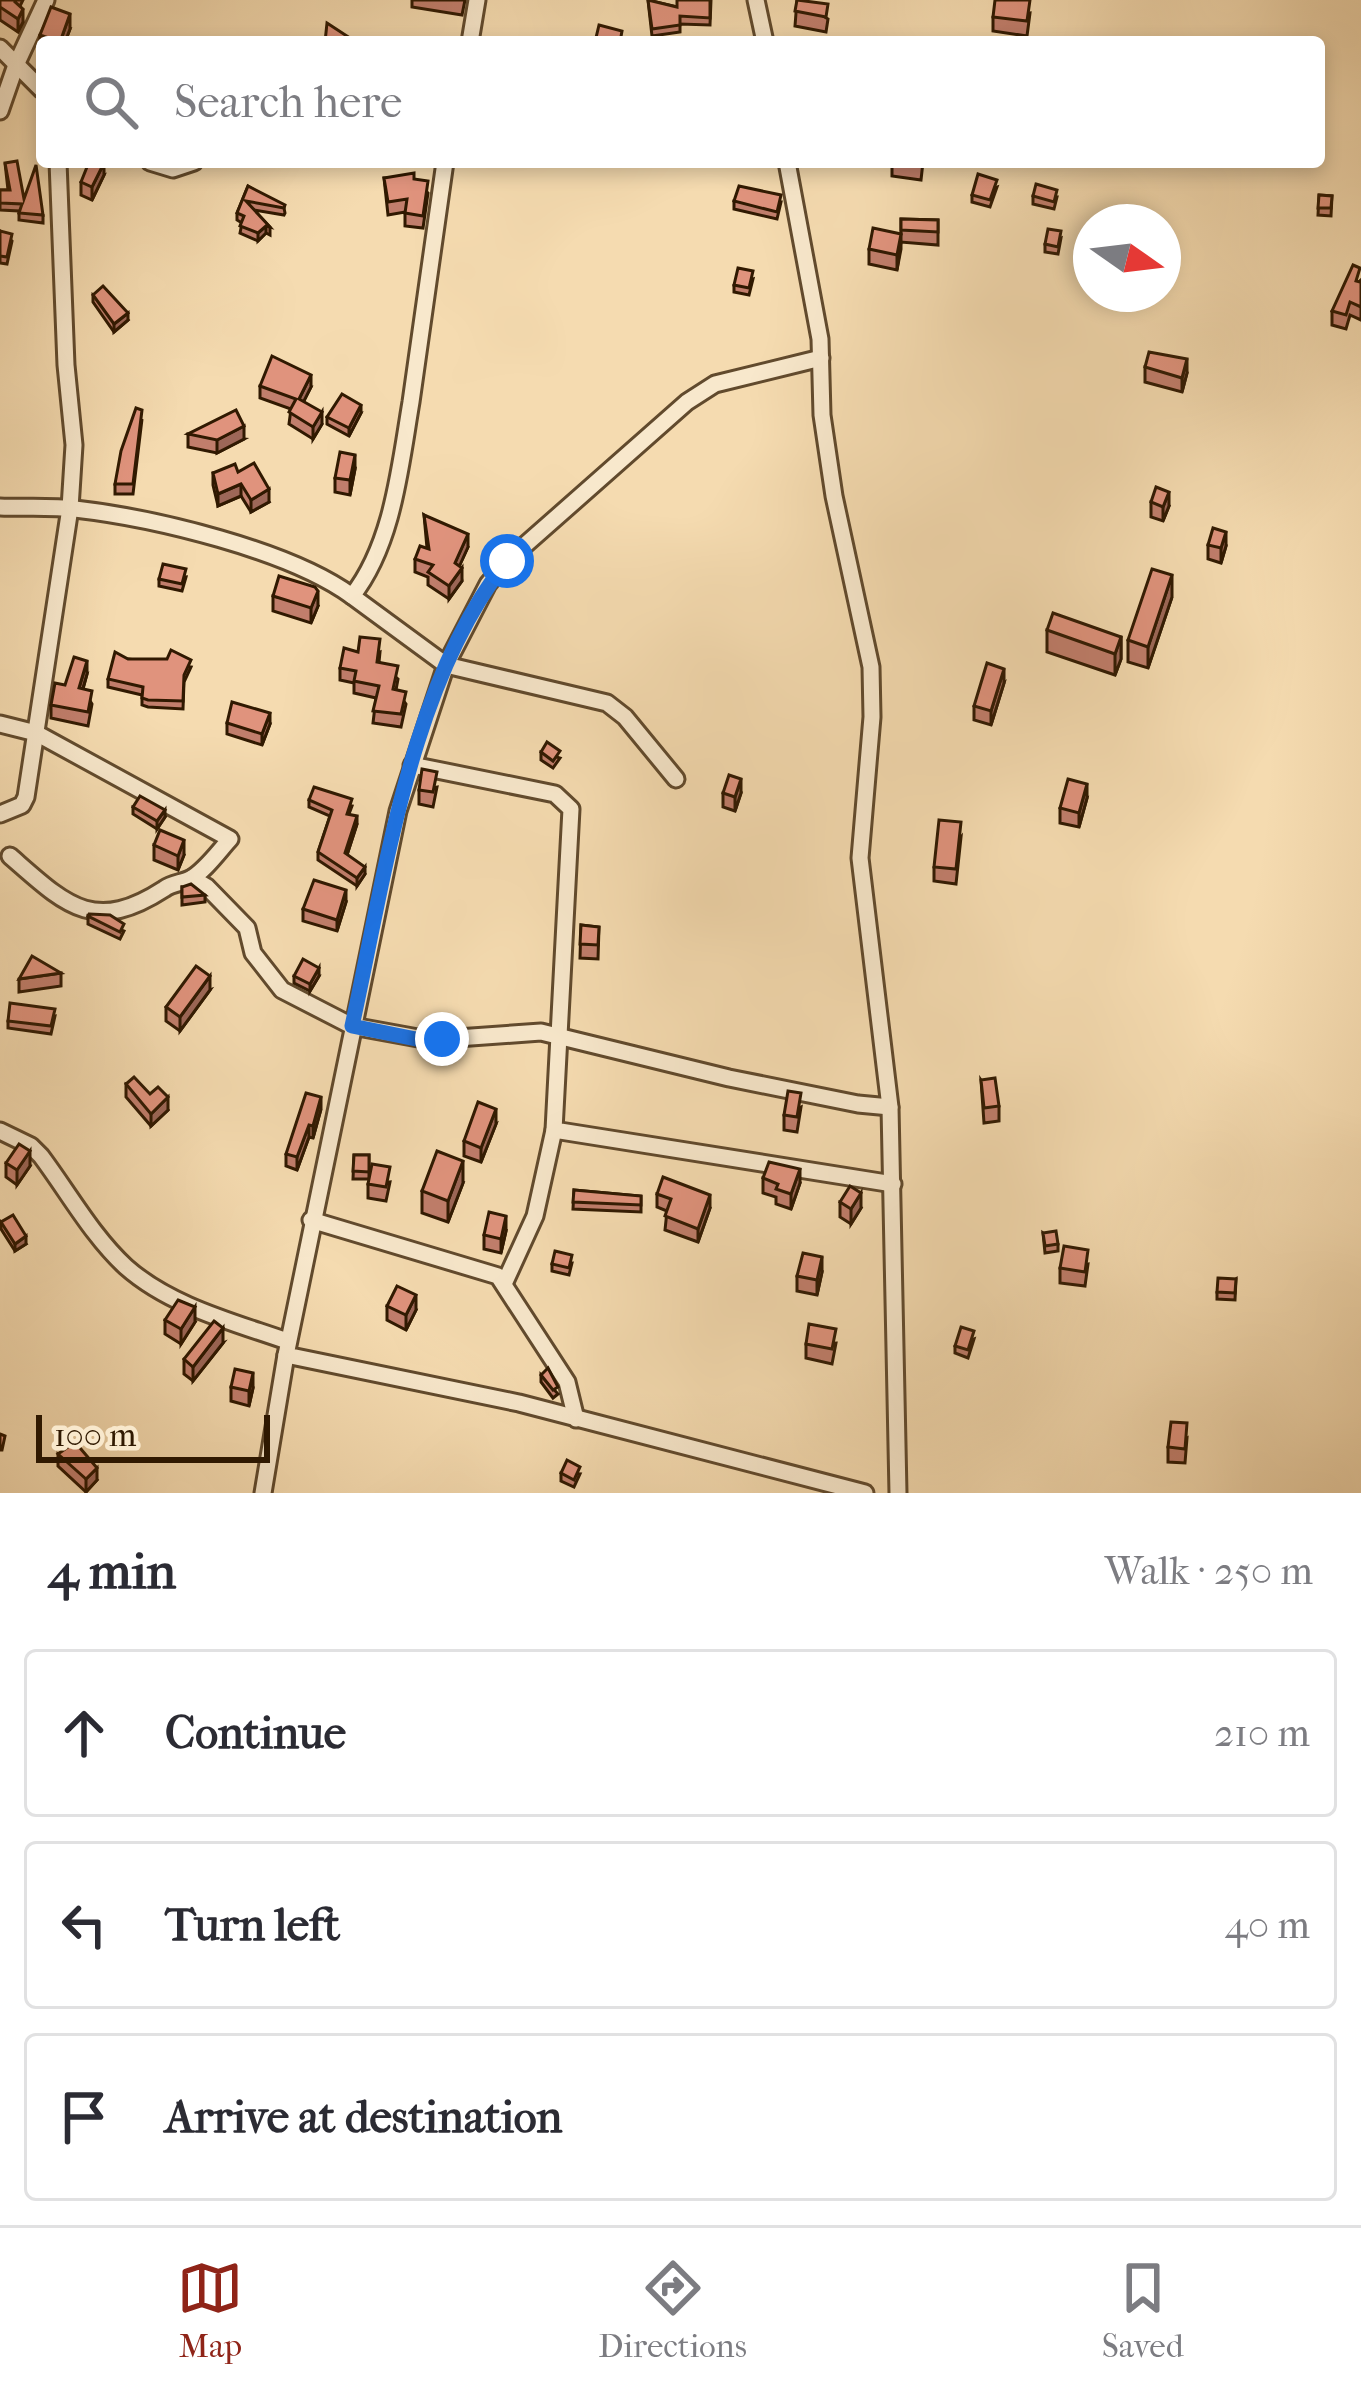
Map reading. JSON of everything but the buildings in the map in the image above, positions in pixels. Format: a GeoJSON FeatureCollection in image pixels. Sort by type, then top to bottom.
{"type":"FeatureCollection","features":[{"type":"Feature","properties":{"kind":"street"},"geometry":{"type":"LineString","coordinates":[[0,111],[46,0]]}},
{"type":"Feature","properties":{"kind":"street"},"geometry":{"type":"LineString","coordinates":[[471,36],[476,0]]}},
{"type":"Feature","properties":{"kind":"street"},"geometry":{"type":"LineString","coordinates":[[755,0],[764,36]]}},
{"type":"Feature","properties":{"kind":"street"},"geometry":{"type":"LineString","coordinates":[[0,48],[36,85]]}},
{"type":"Feature","properties":{"kind":"street"},"geometry":{"type":"LineString","coordinates":[[0,814],[22,805],[26,797],[70,508],[74,445],[58,168]]}},
{"type":"Feature","properties":{"kind":"street"},"geometry":{"type":"LineString","coordinates":[[352,596],[370,569],[386,530],[409,415],[444,168]]}},
{"type":"Feature","properties":{"kind":"street"},"geometry":{"type":"LineString","coordinates":[[788,168],[821,358],[822,415],[834,496],[872,667],[860,858],[890,1107],[892,1382],[898,1493]]}},
{"type":"Feature","properties":{"kind":"street"},"geometry":{"type":"LineString","coordinates":[[263,1493],[286,1348],[352,1026],[412,765],[446,665],[488,584],[507,561],[687,401],[715,384],[821,358]]}},
{"type":"Feature","properties":{"kind":"street"},"geometry":{"type":"LineString","coordinates":[[0,507],[70,508],[145,519],[302,568],[331,581],[446,665],[607,703],[626,717],[676,779]]}},
{"type":"Feature","properties":{"kind":"street"},"geometry":{"type":"LineString","coordinates":[[0,724],[36,734],[230,839],[192,878],[170,884],[144,903],[102,914],[69,904],[10,856]]}},
{"type":"Feature","properties":{"kind":"street"},"geometry":{"type":"LineString","coordinates":[[412,765],[555,794],[571,809],[554,1130],[535,1216],[504,1284]]}},
{"type":"Feature","properties":{"kind":"street"},"geometry":{"type":"LineString","coordinates":[[192,878],[247,928],[253,953],[282,990],[352,1026],[429,1040],[527,1030],[819,1097],[890,1107]]}},
{"type":"Feature","properties":{"kind":"street"},"geometry":{"type":"LineString","coordinates":[[554,1130],[893,1184]]}},
{"type":"Feature","properties":{"kind":"street"},"geometry":{"type":"LineString","coordinates":[[0,1131],[41,1156],[130,1271],[286,1348],[865,1493]]}},
{"type":"Feature","properties":{"kind":"street"},"geometry":{"type":"LineString","coordinates":[[311,1220],[488,1272],[504,1284],[567,1382],[576,1420]]}},
{"type":"Feature","properties":{"kind":"route"},"geometry":{"type":"LineString","coordinates":[[442,1039],[416,1039],[352,1026],[398,811],[422,732],[446,665],[488,584],[507,561]]}}]}
